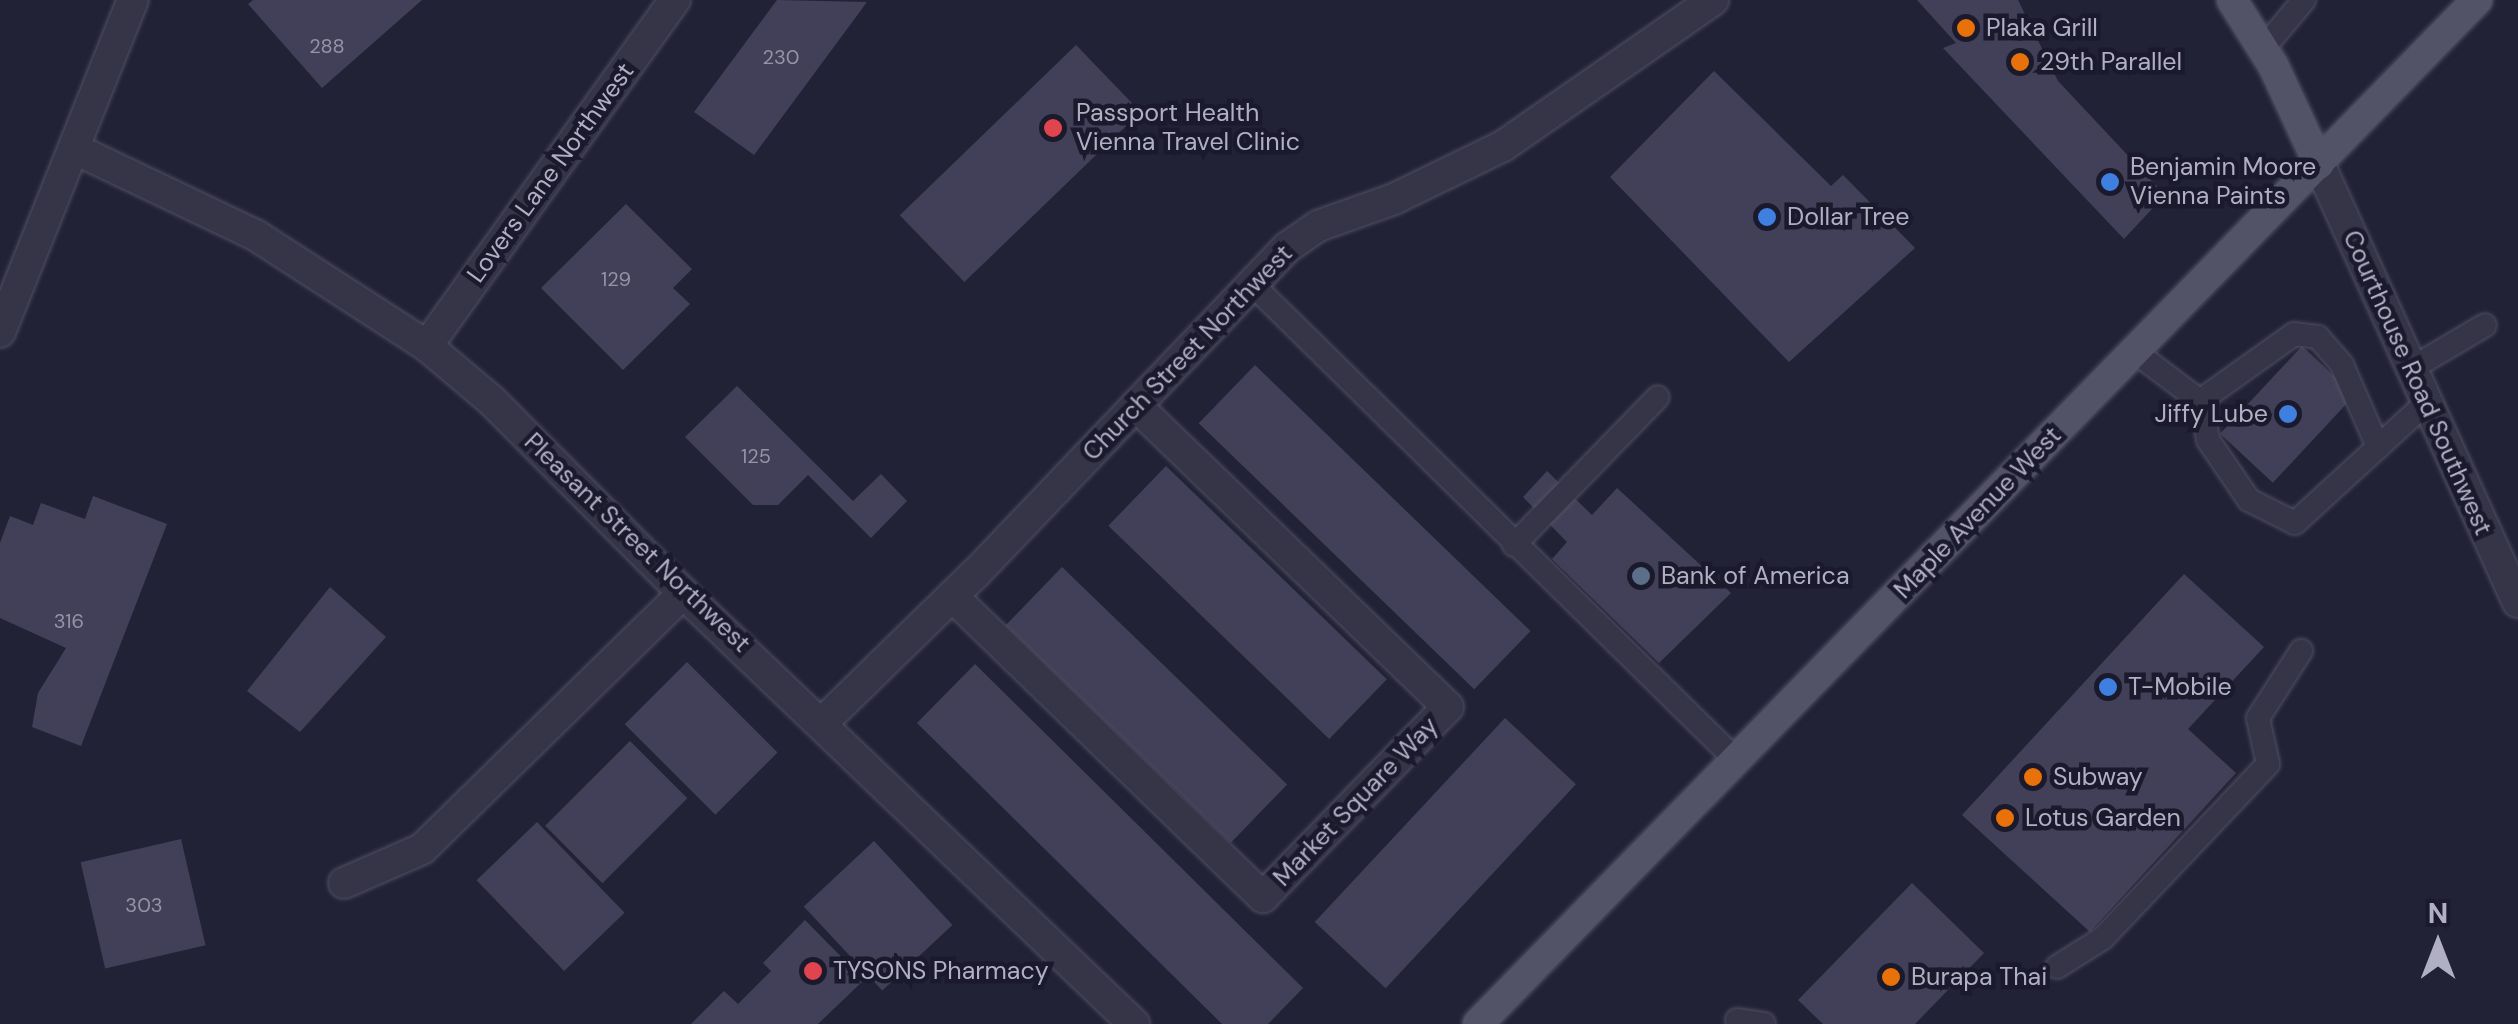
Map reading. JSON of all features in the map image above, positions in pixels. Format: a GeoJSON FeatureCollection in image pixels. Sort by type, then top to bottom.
{"type":"FeatureCollection","features":[{"type":"Feature","properties":{"kind":"main road"},"geometry":{"type":"LineString","coordinates":[[2232,0],[2262,49],[2319,164]]}},
{"type":"Feature","properties":{"kind":"main road","name":"Maple Avenue West"},"geometry":{"type":"LineString","coordinates":[[1478,1024],[2477,0]]}},
{"type":"Feature","properties":{"kind":"street"},"geometry":{"type":"LineString","coordinates":[[0,332],[76,149],[132,0]]}},
{"type":"Feature","properties":{"kind":"street","name":"Lovers Lane Northwest"},"geometry":{"type":"LineString","coordinates":[[428,346],[674,0]]}},
{"type":"Feature","properties":{"kind":"street","name":"Church Street Northwest"},"geometry":{"type":"LineString","coordinates":[[822,722],[952,596],[1252,284],[1318,226],[1416,188],[1503,146],[1713,0]]}},
{"type":"Feature","properties":{"kind":"street","name":"Pleasant Street Northwest"},"geometry":{"type":"LineString","coordinates":[[76,149],[257,236],[428,346],[491,400],[683,593],[1134,1024]]}},
{"type":"Feature","properties":{"kind":"street","name":"Courthouse Road Southwest"},"geometry":{"type":"LineString","coordinates":[[2319,164],[2424,405],[2515,588]]}},
{"type":"Feature","properties":{"kind":"street","name":"Market Square Way"},"geometry":{"type":"LineString","coordinates":[[952,596],[1262,897],[1448,707],[1136,406]]}},
{"type":"Feature","properties":{"kind":"street"},"geometry":{"type":"LineString","coordinates":[[344,884],[422,849],[683,593]]}},
{"type":"Feature","properties":{"kind":"lane"},"geometry":{"type":"LineString","coordinates":[[2262,49],[2304,0]]}},
{"type":"Feature","properties":{"kind":"lane"},"geometry":{"type":"LineString","coordinates":[[1252,284],[1736,760]]}},
{"type":"Feature","properties":{"kind":"lane"},"geometry":{"type":"LineString","coordinates":[[2409,370],[2484,326]]}},
{"type":"Feature","properties":{"kind":"lane"},"geometry":{"type":"LineString","coordinates":[[2200,402],[2294,334],[2318,337],[2342,365],[2378,447]]}},
{"type":"Feature","properties":{"kind":"lane"},"geometry":{"type":"LineString","coordinates":[[2135,352],[2200,402],[2208,440],[2248,500],[2295,523],[2424,405]]}},
{"type":"Feature","properties":{"kind":"lane"},"geometry":{"type":"LineString","coordinates":[[1514,545],[1658,397]]}},
{"type":"Feature","properties":{"kind":"lane"},"geometry":{"type":"LineString","coordinates":[[2057,967],[2103,938],[2268,764],[2258,718],[2300,651]]}},
{"type":"Feature","properties":{"kind":"lane"},"geometry":{"type":"LineString","coordinates":[[1737,1020],[1764,1024]]}},
{"type":"Feature","properties":{"kind":"building"},"geometry":{"type":"Polygon","coordinates":[[[253,0],[422,0],[322,88],[248,4],[253,0]]]}},
{"type":"Feature","properties":{"kind":"building"},"geometry":{"type":"Polygon","coordinates":[[[777,0],[867,2],[754,155],[694,112],[777,0]]]}},
{"type":"Feature","properties":{"kind":"building"},"geometry":{"type":"Polygon","coordinates":[[[1917,0],[2018,0],[2058,81],[2165,195],[2124,239],[1943,48],[1956,43],[1917,0]]]}},
{"type":"Feature","properties":{"kind":"building"},"geometry":{"type":"Polygon","coordinates":[[[1076,45],[1141,112],[964,282],[900,215],[1076,45]]]}},
{"type":"Feature","properties":{"kind":"building","name":"Dollar Tree"},"geometry":{"type":"Polygon","coordinates":[[[1714,71],[1831,186],[1843,175],[1915,248],[1789,362],[1610,177],[1714,71]]]}},
{"type":"Feature","properties":{"kind":"building"},"geometry":{"type":"Polygon","coordinates":[[[626,204],[692,269],[673,288],[690,304],[623,370],[541,288],[626,204]]]}},
{"type":"Feature","properties":{"kind":"building","name":"Jiffy Lube"},"geometry":{"type":"Polygon","coordinates":[[[2302,346],[2355,395],[2273,483],[2220,434],[2302,346]]]}},
{"type":"Feature","properties":{"kind":"building"},"geometry":{"type":"Polygon","coordinates":[[[1255,365],[1531,631],[1474,689],[1199,423],[1255,365]]]}},
{"type":"Feature","properties":{"kind":"building"},"geometry":{"type":"Polygon","coordinates":[[[737,386],[853,501],[881,474],[907,501],[871,538],[808,475],[778,505],[753,505],[685,437],[737,386]]]}},
{"type":"Feature","properties":{"kind":"building"},"geometry":{"type":"Polygon","coordinates":[[[1166,466],[1387,679],[1329,739],[1108,526],[1166,466]]]}},
{"type":"Feature","properties":{"kind":"building","name":"Bank of America"},"geometry":{"type":"Polygon","coordinates":[[[1547,471],[1592,515],[1617,488],[1731,593],[1659,663],[1552,559],[1567,542],[1523,497],[1547,471]]]}},
{"type":"Feature","properties":{"kind":"building"},"geometry":{"type":"Polygon","coordinates":[[[93,496],[167,524],[81,746],[32,727],[38,693],[66,648],[0,618],[0,543],[10,516],[33,525],[41,503],[85,519],[93,496]]]}},
{"type":"Feature","properties":{"kind":"building"},"geometry":{"type":"Polygon","coordinates":[[[1062,567],[1287,784],[1231,843],[1006,625],[1062,567]]]}},
{"type":"Feature","properties":{"kind":"building"},"geometry":{"type":"Polygon","coordinates":[[[2184,574],[2264,647],[2188,729],[2236,773],[2090,932],[1962,815],[2184,574]]]}},
{"type":"Feature","properties":{"kind":"building"},"geometry":{"type":"Polygon","coordinates":[[[330,587],[386,637],[300,732],[247,691],[330,587]]]}},
{"type":"Feature","properties":{"kind":"building"},"geometry":{"type":"Polygon","coordinates":[[[687,662],[778,753],[715,815],[625,724],[687,662]]]}},
{"type":"Feature","properties":{"kind":"building"},"geometry":{"type":"Polygon","coordinates":[[[975,664],[1303,988],[1268,1024],[1222,1024],[917,723],[975,664]]]}},
{"type":"Feature","properties":{"kind":"building"},"geometry":{"type":"Polygon","coordinates":[[[1505,718],[1576,784],[1386,988],[1315,922],[1505,718]]]}},
{"type":"Feature","properties":{"kind":"building"},"geometry":{"type":"Polygon","coordinates":[[[630,741],[687,798],[602,883],[545,826],[630,741]]]}},
{"type":"Feature","properties":{"kind":"building"},"geometry":{"type":"Polygon","coordinates":[[[537,822],[625,913],[564,971],[477,880],[537,822]]]}},
{"type":"Feature","properties":{"kind":"building"},"geometry":{"type":"Polygon","coordinates":[[[181,839],[206,945],[105,968],[81,862],[181,839]]]}},
{"type":"Feature","properties":{"kind":"building"},"geometry":{"type":"Polygon","coordinates":[[[874,841],[952,925],[882,991],[804,906],[874,841]]]}},
{"type":"Feature","properties":{"kind":"building","name":"Burapa Thai"},"geometry":{"type":"Polygon","coordinates":[[[1912,883],[1984,953],[1915,1024],[1823,1024],[1798,1000],[1912,883]]]}},
{"type":"Feature","properties":{"kind":"building"},"geometry":{"type":"Polygon","coordinates":[[[805,920],[864,980],[818,1024],[691,1024],[724,991],[738,1004],[771,971],[763,963],[805,920]]]}},
{"type":"Feature","properties":{"kind":"place","name":"Plaka Grill"},"geometry":{"type":"Point","coordinates":[1966,28]}},
{"type":"Feature","properties":{"kind":"place","name":"29th Parallel"},"geometry":{"type":"Point","coordinates":[2020,62]}},
{"type":"Feature","properties":{"kind":"place","name":"Passport Health Vienna Travel Clinic"},"geometry":{"type":"Point","coordinates":[1053,128]}},
{"type":"Feature","properties":{"kind":"place","name":"Benjamin Moore Vienna Paints"},"geometry":{"type":"Point","coordinates":[2110,182]}},
{"type":"Feature","properties":{"kind":"place","name":"Dollar Tree"},"geometry":{"type":"Point","coordinates":[1767,217]}},
{"type":"Feature","properties":{"kind":"place","name":"Jiffy Lube"},"geometry":{"type":"Point","coordinates":[2288,414]}},
{"type":"Feature","properties":{"kind":"place","name":"Bank of America"},"geometry":{"type":"Point","coordinates":[1641,576]}},
{"type":"Feature","properties":{"kind":"place","name":"T-Mobile"},"geometry":{"type":"Point","coordinates":[2108,687]}},
{"type":"Feature","properties":{"kind":"place","name":"Subway"},"geometry":{"type":"Point","coordinates":[2033,777]}},
{"type":"Feature","properties":{"kind":"place","name":"Lotus Garden"},"geometry":{"type":"Point","coordinates":[2005,818]}},
{"type":"Feature","properties":{"kind":"place","name":"TYSONS Pharmacy"},"geometry":{"type":"Point","coordinates":[813,971]}},
{"type":"Feature","properties":{"kind":"place","name":"Burapa Thai"},"geometry":{"type":"Point","coordinates":[1891,977]}}]}
